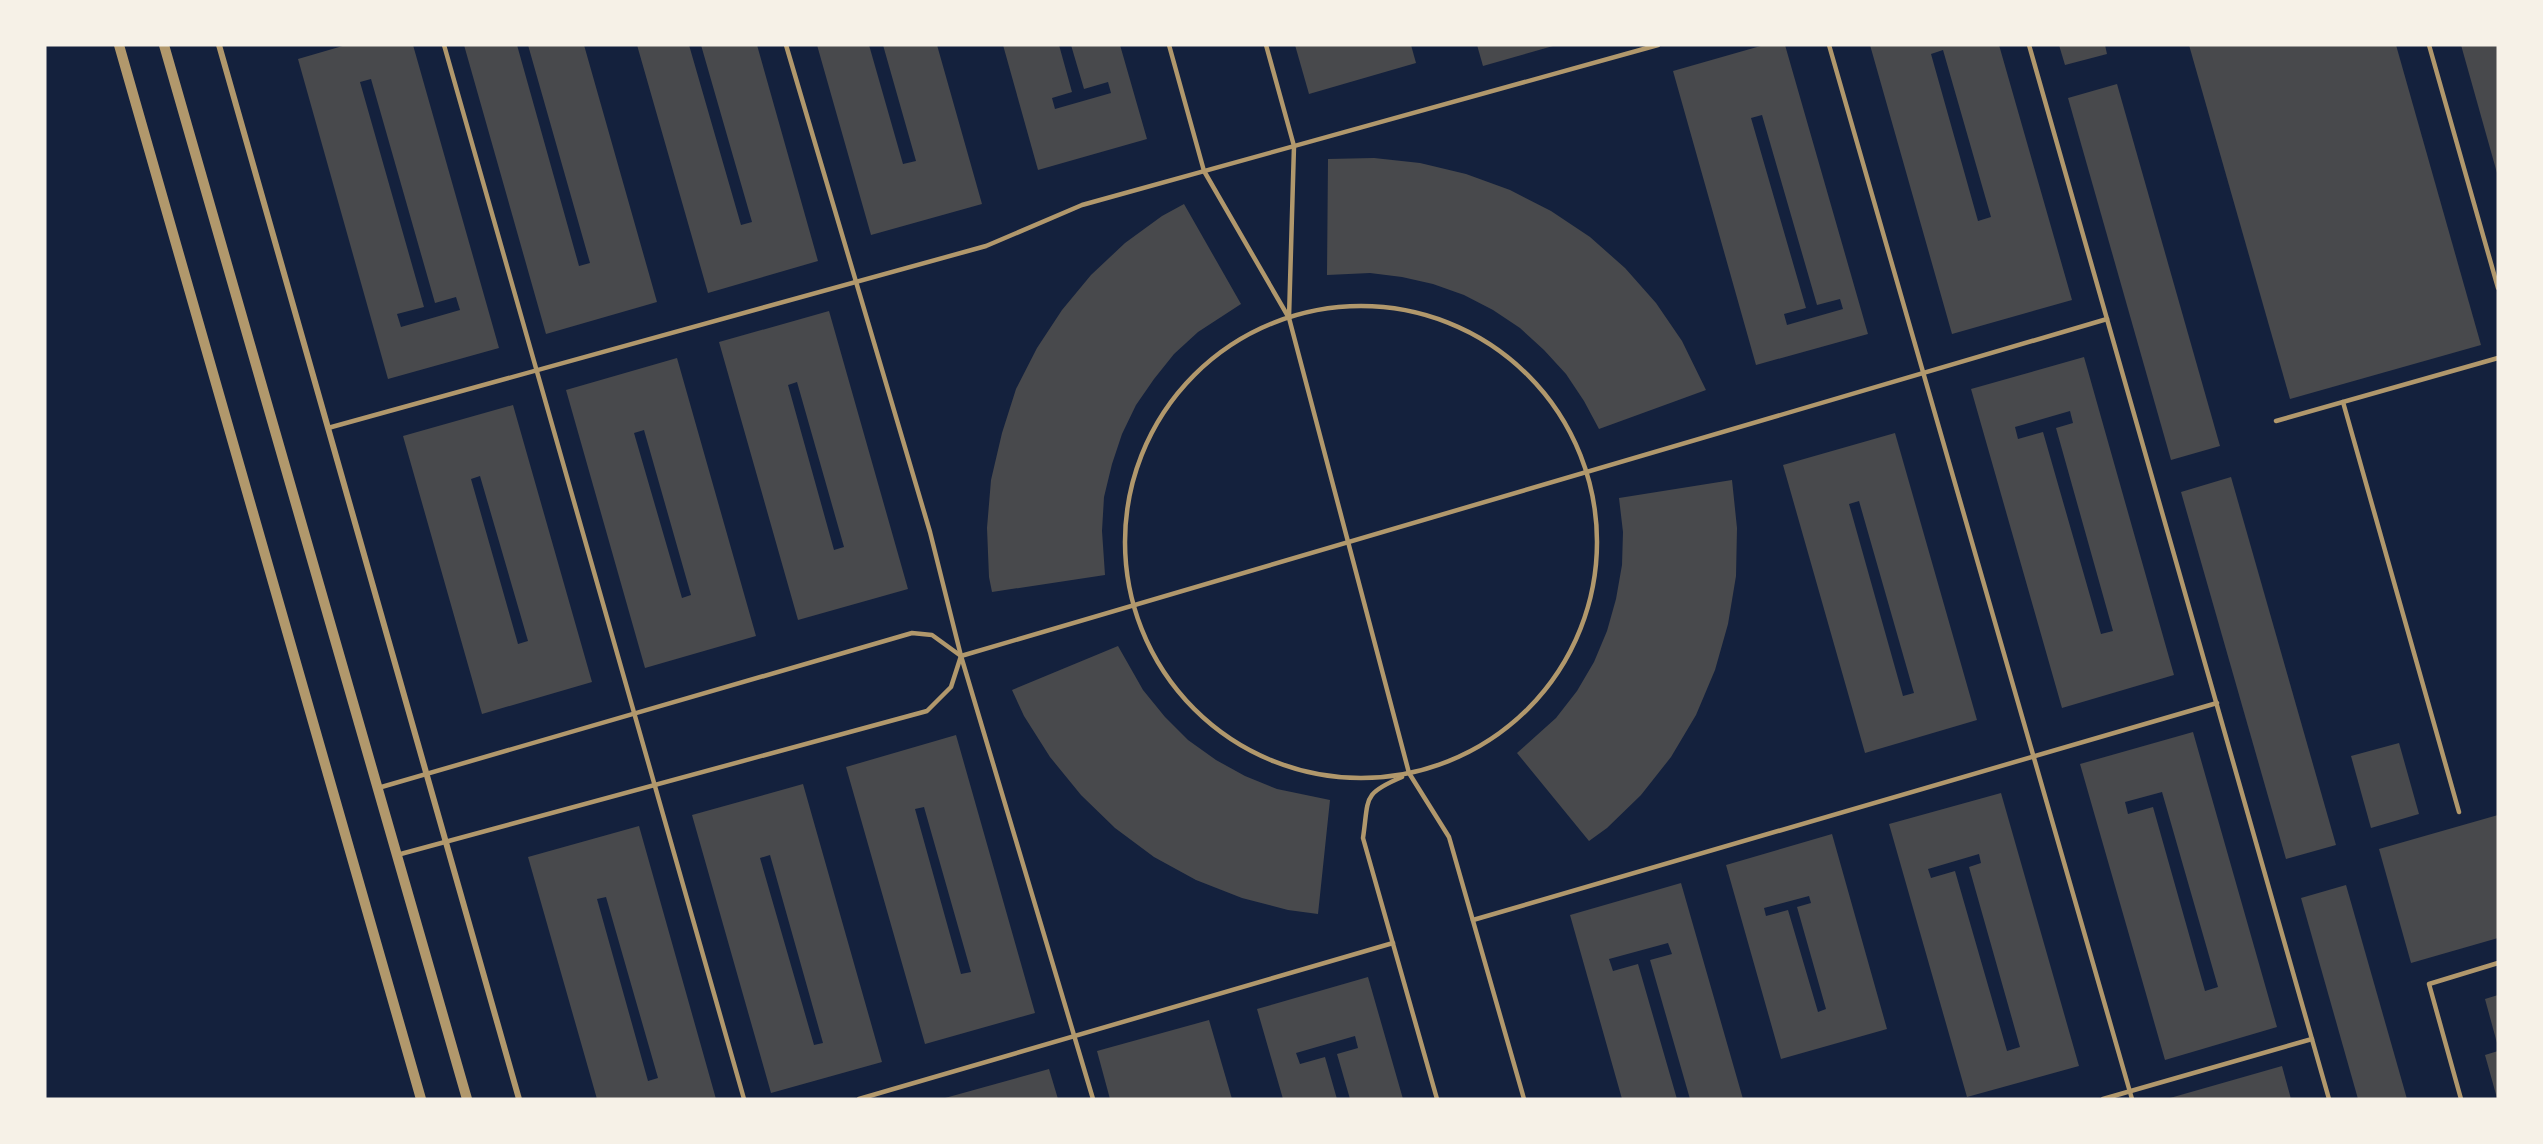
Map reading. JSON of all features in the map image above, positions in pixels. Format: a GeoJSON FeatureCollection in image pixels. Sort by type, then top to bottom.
{"type":"FeatureCollection","features":[{"type":"Feature","properties":{"kind":"street"},"geometry":{"type":"LineString","coordinates":[[119,45],[421,1099]]}},
{"type":"Feature","properties":{"kind":"street"},"geometry":{"type":"LineString","coordinates":[[164,45],[466,1099]]}},
{"type":"Feature","properties":{"kind":"street"},"geometry":{"type":"LineString","coordinates":[[219,45],[519,1099]]}},
{"type":"Feature","properties":{"kind":"lane"},"geometry":{"type":"LineString","coordinates":[[444,45],[744,1099]]}},
{"type":"Feature","properties":{"kind":"lane"},"geometry":{"type":"LineString","coordinates":[[786,45],[930,532],[961,656],[1093,1099]]}},
{"type":"Feature","properties":{"kind":"lane"},"geometry":{"type":"LineString","coordinates":[[1169,45],[1204,171],[1289,318],[1410,773],[1449,837],[1524,1099]]}},
{"type":"Feature","properties":{"kind":"lane"},"geometry":{"type":"LineString","coordinates":[[1266,45],[1294,146],[1289,318]]}},
{"type":"Feature","properties":{"kind":"lane"},"geometry":{"type":"LineString","coordinates":[[328,428],[986,246],[1082,205],[1658,45]]}},
{"type":"Feature","properties":{"kind":"lane"},"geometry":{"type":"LineString","coordinates":[[1829,45],[2132,1099]]}},
{"type":"Feature","properties":{"kind":"lane"},"geometry":{"type":"LineString","coordinates":[[2029,45],[2329,1099]]}},
{"type":"Feature","properties":{"kind":"lane"},"geometry":{"type":"LineString","coordinates":[[2429,45],[2498,288]]}},
{"type":"Feature","properties":{"kind":"lane"},"geometry":{"type":"LineString","coordinates":[[1372,306],[1408,311],[1443,321],[1475,336],[1505,356],[1532,381],[1555,409],[1574,440],[1586,473],[1594,510],[1597,547],[1593,584],[1585,618],[1570,652],[1550,685],[1531,706],[1495,737],[1462,756],[1427,770],[1390,777],[1351,778],[1314,774],[1277,763],[1243,747],[1212,725],[1184,698],[1157,659],[1144,634],[1134,605],[1126,560],[1126,522],[1132,486],[1144,452],[1160,419],[1181,390],[1206,364],[1235,342],[1289,318],[1336,307],[1372,306]]}},
{"type":"Feature","properties":{"kind":"lane"},"geometry":{"type":"LineString","coordinates":[[961,656],[2107,319]]}},
{"type":"Feature","properties":{"kind":"lane"},"geometry":{"type":"LineString","coordinates":[[2276,421],[2498,358]]}},
{"type":"Feature","properties":{"kind":"lane"},"geometry":{"type":"LineString","coordinates":[[2343,402],[2459,812]]}},
{"type":"Feature","properties":{"kind":"lane"},"geometry":{"type":"LineString","coordinates":[[377,788],[912,633],[932,635],[961,656]]}},
{"type":"Feature","properties":{"kind":"lane"},"geometry":{"type":"LineString","coordinates":[[397,855],[927,711],[951,687],[961,656]]}},
{"type":"Feature","properties":{"kind":"lane"},"geometry":{"type":"LineString","coordinates":[[1473,920],[2217,703]]}},
{"type":"Feature","properties":{"kind":"lane"},"geometry":{"type":"LineString","coordinates":[[1410,773],[1379,787],[1370,795],[1363,838],[1437,1099]]}},
{"type":"Feature","properties":{"kind":"lane"},"geometry":{"type":"LineString","coordinates":[[859,1099],[1393,943]]}},
{"type":"Feature","properties":{"kind":"lane"},"geometry":{"type":"LineString","coordinates":[[2461,1099],[2429,984],[2498,963]]}},
{"type":"Feature","properties":{"kind":"lane"},"geometry":{"type":"LineString","coordinates":[[2103,1099],[2312,1039]]}},
{"type":"Feature","properties":{"kind":"building"},"geometry":{"type":"Polygon","coordinates":[[[346,45],[413,45],[499,348],[388,379],[298,59],[346,45]],[[371,79],[360,82],[424,307],[397,314],[401,327],[460,310],[456,297],[435,303],[371,79]]]}},
{"type":"Feature","properties":{"kind":"building"},"geometry":{"type":"Polygon","coordinates":[[[464,45],[517,45],[579,266],[590,263],[528,45],[584,45],[657,302],[546,334],[464,45]]]}},
{"type":"Feature","properties":{"kind":"building"},"geometry":{"type":"Polygon","coordinates":[[[637,45],[689,45],[741,225],[752,222],[701,45],[757,45],[818,261],[708,293],[637,45]]]}},
{"type":"Feature","properties":{"kind":"building"},"geometry":{"type":"Polygon","coordinates":[[[817,45],[869,45],[903,164],[916,161],[883,45],[937,45],[982,204],[871,235],[817,45]]]}},
{"type":"Feature","properties":{"kind":"building"},"geometry":{"type":"Polygon","coordinates":[[[1003,45],[1059,45],[1072,92],[1052,98],[1055,109],[1111,93],[1108,82],[1084,89],[1071,45],[1120,45],[1147,139],[1038,170],[1003,45]]]}},
{"type":"Feature","properties":{"kind":"building"},"geometry":{"type":"Polygon","coordinates":[[[1295,45],[1411,45],[1416,63],[1309,94],[1295,45]]]}},
{"type":"Feature","properties":{"kind":"building"},"geometry":{"type":"Polygon","coordinates":[[[1477,45],[1553,45],[1553,46],[1483,66],[1477,45]]]}},
{"type":"Feature","properties":{"kind":"building"},"geometry":{"type":"Polygon","coordinates":[[[1764,45],[1785,45],[1868,334],[1756,365],[1673,71],[1764,45]],[[1762,115],[1751,118],[1806,308],[1784,314],[1787,325],[1843,309],[1840,299],[1817,305],[1762,115]]]}},
{"type":"Feature","properties":{"kind":"building"},"geometry":{"type":"Polygon","coordinates":[[[1870,45],[1999,45],[2072,300],[1952,334],[1870,45]],[[1943,50],[1931,54],[1978,221],[1991,217],[1943,50]]]}},
{"type":"Feature","properties":{"kind":"building"},"geometry":{"type":"Polygon","coordinates":[[[2059,45],[2105,45],[2107,54],[2065,65],[2059,45]]]}},
{"type":"Feature","properties":{"kind":"building"},"geometry":{"type":"Polygon","coordinates":[[[2189,45],[2396,45],[2481,345],[2290,399],[2189,45]]]}},
{"type":"Feature","properties":{"kind":"building"},"geometry":{"type":"Polygon","coordinates":[[[2461,45],[2498,45],[2498,173],[2497,173],[2461,45]]]}},
{"type":"Feature","properties":{"kind":"building"},"geometry":{"type":"Polygon","coordinates":[[[2117,84],[2220,446],[2171,460],[2068,98],[2117,84]]]}},
{"type":"Feature","properties":{"kind":"building"},"geometry":{"type":"Polygon","coordinates":[[[1374,158],[1420,163],[1466,174],[1510,190],[1551,211],[1590,237],[1625,268],[1656,303],[1682,341],[1706,390],[1599,429],[1566,374],[1520,328],[1493,310],[1464,295],[1433,284],[1402,277],[1370,273],[1327,275],[1328,159],[1374,158]]]}},
{"type":"Feature","properties":{"kind":"building"},"geometry":{"type":"Polygon","coordinates":[[[1184,204],[1241,304],[1198,332],[1174,354],[1136,405],[1122,434],[1104,497],[1102,531],[1105,575],[992,592],[989,577],[987,528],[991,480],[1002,433],[1016,389],[1037,348],[1062,310],[1091,275],[1125,243],[1162,216],[1184,204]]]}},
{"type":"Feature","properties":{"kind":"building"},"geometry":{"type":"Polygon","coordinates":[[[829,311],[908,589],[798,620],[719,342],[829,311]],[[797,382],[788,385],[834,550],[844,547],[797,382]]]}},
{"type":"Feature","properties":{"kind":"building"},"geometry":{"type":"Polygon","coordinates":[[[2084,357],[2174,675],[2062,708],[1971,389],[2084,357]],[[2070,411],[2015,427],[2018,439],[2043,432],[2101,634],[2113,631],[2056,428],[2073,423],[2070,411]]]}},
{"type":"Feature","properties":{"kind":"building"},"geometry":{"type":"Polygon","coordinates":[[[677,358],[756,636],[645,668],[566,390],[677,358]],[[644,430],[634,433],[682,598],[691,595],[644,430]]]}},
{"type":"Feature","properties":{"kind":"building"},"geometry":{"type":"Polygon","coordinates":[[[513,405],[592,682],[482,714],[403,436],[513,405]],[[480,476],[471,479],[518,644],[528,641],[480,476]]]}},
{"type":"Feature","properties":{"kind":"building"},"geometry":{"type":"Polygon","coordinates":[[[1895,433],[1977,720],[1865,753],[1783,465],[1895,433]],[[1859,501],[1849,504],[1903,696],[1914,693],[1859,501]]]}},
{"type":"Feature","properties":{"kind":"building"},"geometry":{"type":"Polygon","coordinates":[[[2231,477],[2336,845],[2286,859],[2181,492],[2231,477]]]}},
{"type":"Feature","properties":{"kind":"building"},"geometry":{"type":"Polygon","coordinates":[[[1732,480],[1737,528],[1736,576],[1728,624],[1715,670],[1696,715],[1671,757],[1641,795],[1607,828],[1589,841],[1517,753],[1556,718],[1577,691],[1594,662],[1607,631],[1622,565],[1623,532],[1619,498],[1732,480]]]}},
{"type":"Feature","properties":{"kind":"building"},"geometry":{"type":"Polygon","coordinates":[[[1118,646],[1143,690],[1188,740],[1216,760],[1245,776],[1277,789],[1330,800],[1318,914],[1288,910],[1242,898],[1196,880],[1154,857],[1115,828],[1081,795],[1050,757],[1024,716],[1012,690],[1118,646]]]}},
{"type":"Feature","properties":{"kind":"building"},"geometry":{"type":"Polygon","coordinates":[[[2193,732],[2277,1027],[2165,1060],[2080,764],[2193,732]],[[2162,792],[2125,802],[2128,814],[2153,807],[2205,991],[2218,987],[2162,792]]]}},
{"type":"Feature","properties":{"kind":"building"},"geometry":{"type":"Polygon","coordinates":[[[956,735],[1035,1013],[925,1044],[846,767],[956,735]],[[924,807],[915,809],[961,974],[971,972],[924,807]]]}},
{"type":"Feature","properties":{"kind":"building"},"geometry":{"type":"Polygon","coordinates":[[[2399,743],[2419,814],[2371,828],[2351,756],[2399,743]]]}},
{"type":"Feature","properties":{"kind":"building"},"geometry":{"type":"Polygon","coordinates":[[[803,784],[882,1062],[771,1093],[692,815],[803,784]],[[770,855],[760,858],[814,1045],[823,1043],[770,855]]]}},
{"type":"Feature","properties":{"kind":"building"},"geometry":{"type":"Polygon","coordinates":[[[2001,793],[2079,1066],[1967,1097],[1889,824],[2001,793]],[[1979,854],[1928,869],[1931,878],[1955,871],[2007,1051],[2020,1047],[1969,867],[1981,863],[1979,854]]]}},
{"type":"Feature","properties":{"kind":"building"},"geometry":{"type":"Polygon","coordinates":[[[2498,815],[2498,938],[2411,963],[2379,849],[2498,815]]]}},
{"type":"Feature","properties":{"kind":"building"},"geometry":{"type":"Polygon","coordinates":[[[639,826],[716,1099],[597,1099],[528,857],[639,826]],[[606,897],[597,899],[648,1081],[658,1078],[606,897]]]}},
{"type":"Feature","properties":{"kind":"building"},"geometry":{"type":"Polygon","coordinates":[[[1832,834],[1887,1029],[1781,1059],[1726,865],[1832,834]],[[1809,896],[1764,908],[1766,916],[1788,910],[1818,1012],[1826,1009],[1797,907],[1811,903],[1809,896]]]}},
{"type":"Feature","properties":{"kind":"building"},"geometry":{"type":"Polygon","coordinates":[[[1681,883],[1743,1099],[1690,1099],[1650,960],[1672,954],[1668,943],[1609,959],[1613,971],[1638,964],[1677,1099],[1622,1099],[1570,915],[1681,883]]]}},
{"type":"Feature","properties":{"kind":"building"},"geometry":{"type":"Polygon","coordinates":[[[2346,885],[2407,1099],[2358,1099],[2301,898],[2346,885]]]}},
{"type":"Feature","properties":{"kind":"building"},"geometry":{"type":"Polygon","coordinates":[[[1368,977],[1403,1099],[1350,1099],[1337,1054],[1358,1048],[1355,1036],[1296,1053],[1300,1064],[1325,1057],[1337,1099],[1283,1099],[1257,1009],[1368,977]]]}},
{"type":"Feature","properties":{"kind":"building"},"geometry":{"type":"Polygon","coordinates":[[[2498,995],[2498,1043],[2497,1043],[2485,999],[2498,995]]]}},
{"type":"Feature","properties":{"kind":"building"},"geometry":{"type":"Polygon","coordinates":[[[1209,1020],[1232,1099],[1110,1099],[1097,1051],[1209,1020]]]}},
{"type":"Feature","properties":{"kind":"building"},"geometry":{"type":"Polygon","coordinates":[[[2498,1051],[2498,1098],[2497,1098],[2485,1055],[2498,1051]]]}},
{"type":"Feature","properties":{"kind":"building"},"geometry":{"type":"Polygon","coordinates":[[[2282,1066],[2291,1099],[2170,1099],[2170,1098],[2282,1066]]]}},
{"type":"Feature","properties":{"kind":"building"},"geometry":{"type":"Polygon","coordinates":[[[1049,1069],[1058,1099],[945,1099],[945,1098],[1049,1069]]]}}]}
